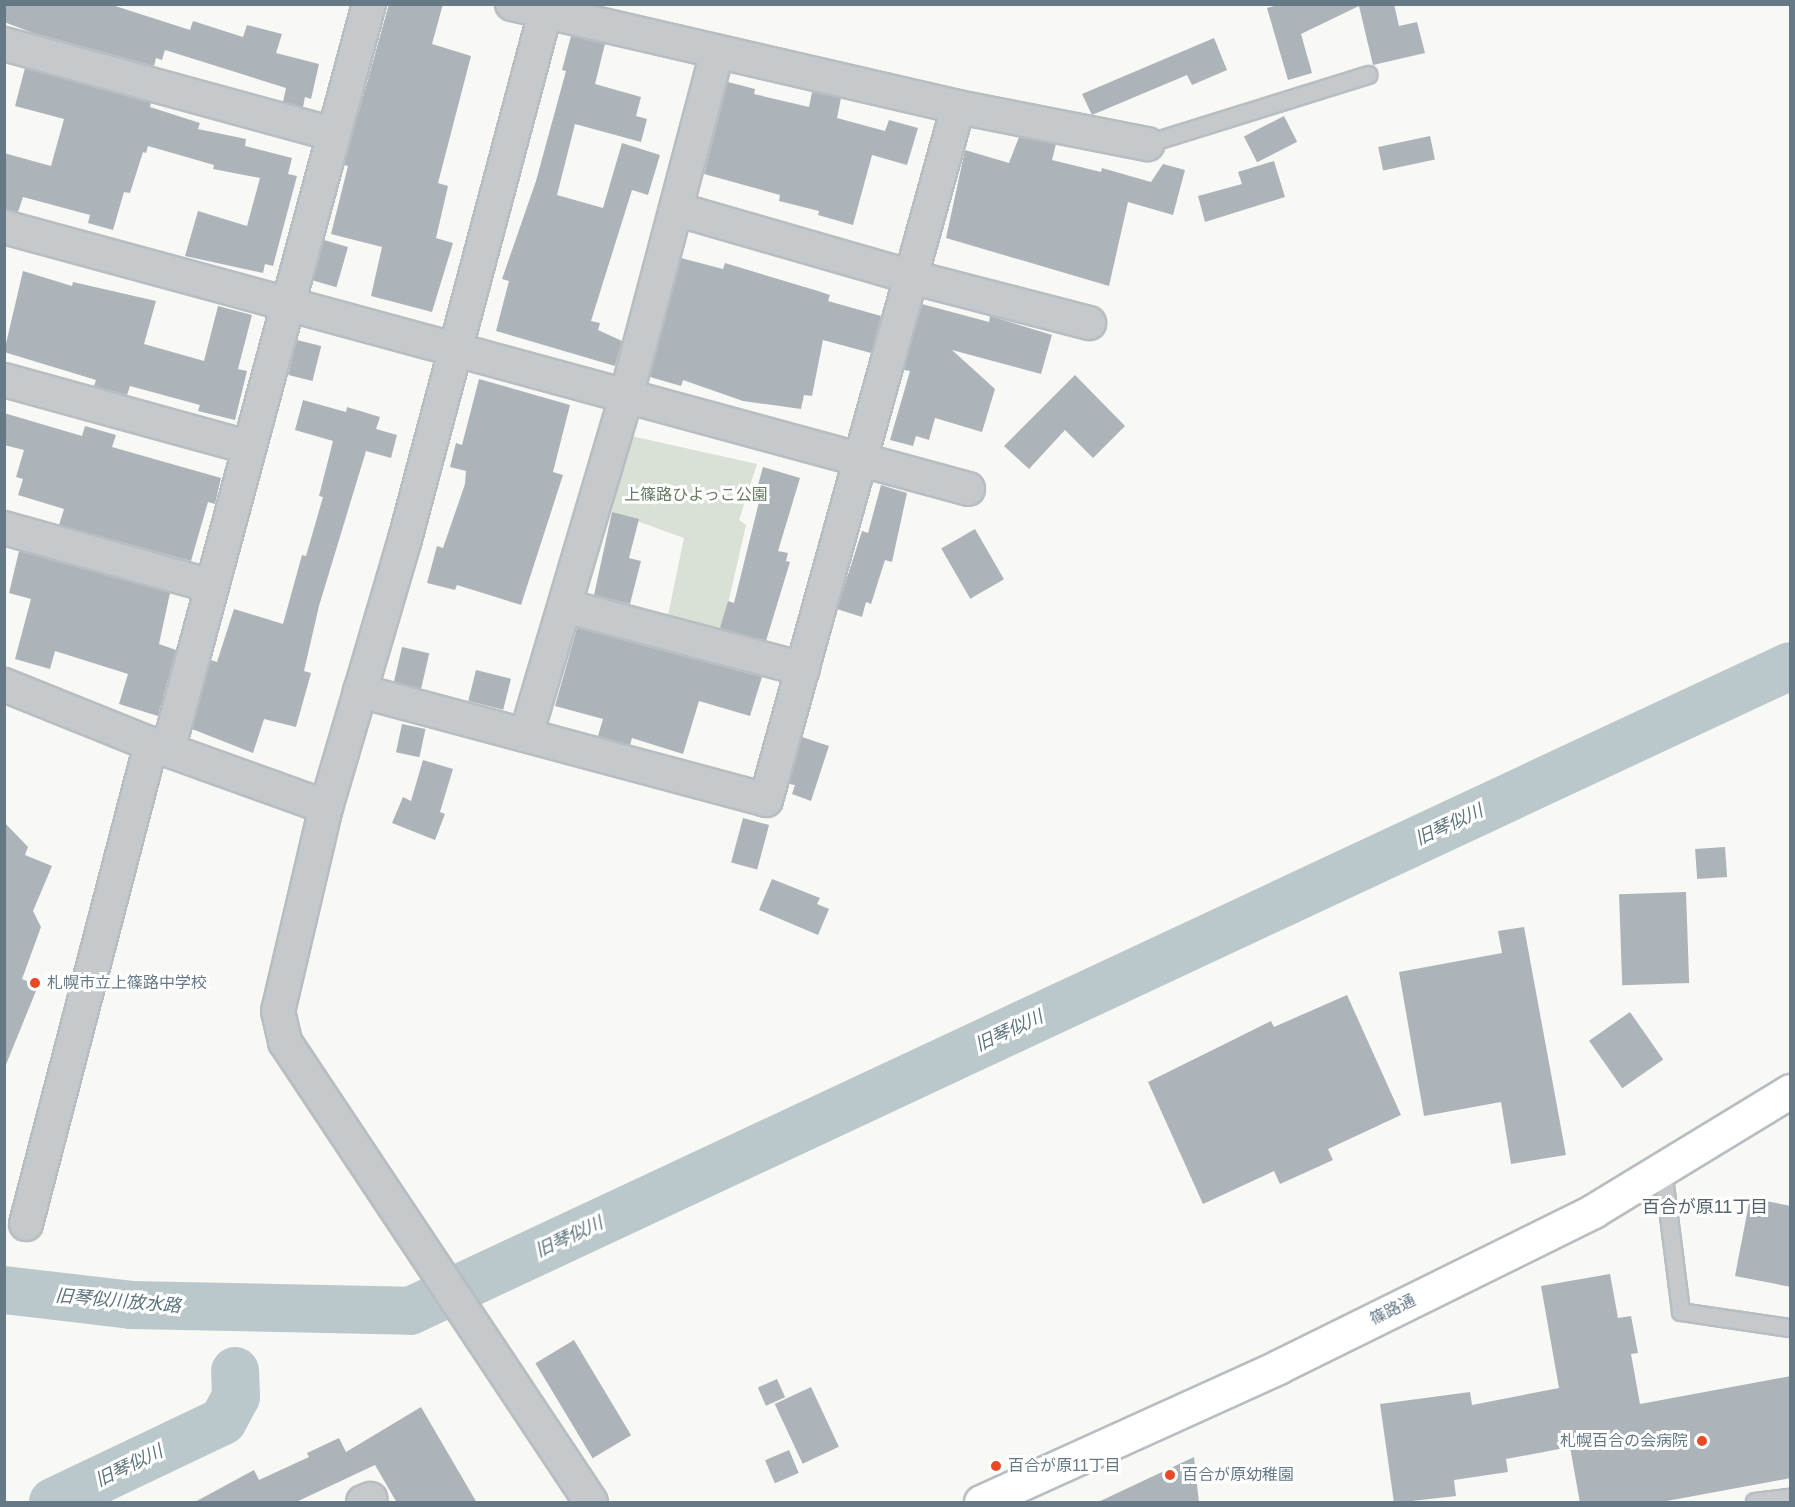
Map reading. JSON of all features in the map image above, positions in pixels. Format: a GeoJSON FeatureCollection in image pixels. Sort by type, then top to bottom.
{"type":"FeatureCollection","features":[{"type":"Feature","properties":{"kind":"street"},"geometry":{"type":"LineString","coordinates":[[26,1224],[159,747],[212,586],[286,303],[369,4]]}},
{"type":"Feature","properties":{"kind":"street"},"geometry":{"type":"LineString","coordinates":[[512,4],[958,107],[1147,144]]}},
{"type":"Feature","properties":{"kind":"street"},"geometry":{"type":"LineString","coordinates":[[545,13],[456,349],[326,807],[278,1011],[285,1042],[591,1503]]}},
{"type":"Feature","properties":{"kind":"street"},"geometry":{"type":"LineString","coordinates":[[4,44],[333,134]]}},
{"type":"Feature","properties":{"kind":"street"},"geometry":{"type":"LineString","coordinates":[[526,735],[626,397],[717,52]]}},
{"type":"Feature","properties":{"kind":"street"},"geometry":{"type":"LineString","coordinates":[[360,691],[766,800],[863,459],[958,107]]}},
{"type":"Feature","properties":{"kind":"street"},"geometry":{"type":"LineString","coordinates":[[676,208],[911,277],[1089,323]]}},
{"type":"Feature","properties":{"kind":"street"},"geometry":{"type":"LineString","coordinates":[[4,227],[968,489]]}},
{"type":"Feature","properties":{"kind":"street"},"geometry":{"type":"LineString","coordinates":[[4,380],[248,447]]}},
{"type":"Feature","properties":{"kind":"street"},"geometry":{"type":"LineString","coordinates":[[4,528],[212,586]]}},
{"type":"Feature","properties":{"kind":"street"},"geometry":{"type":"LineString","coordinates":[[565,606],[803,669]]}},
{"type":"Feature","properties":{"kind":"street"},"geometry":{"type":"LineString","coordinates":[[4,685],[159,747],[326,807]]}},
{"type":"Feature","properties":{"kind":"street","name":"篠路通"},"geometry":{"type":"LineString","coordinates":[[981,1503],[1278,1367],[1593,1211],[1791,1091]]}},
{"type":"Feature","properties":{"kind":"lane"},"geometry":{"type":"LineString","coordinates":[[1147,144],[1368,75]]}},
{"type":"Feature","properties":{"kind":"lane"},"geometry":{"type":"LineString","coordinates":[[1663,1169],[1681,1312],[1791,1328]]}},
{"type":"Feature","properties":{"kind":"lane"},"geometry":{"type":"LineString","coordinates":[[1755,1503],[1791,1498]]}},
{"type":"Feature","properties":{"kind":"green space","name":"上篠路ひよっこ公園"},"geometry":{"type":"Polygon","coordinates":[[[631,436],[757,464],[739,520],[746,525],[720,639],[666,625],[684,538],[612,512],[631,436]]]}},
{"type":"Feature","properties":{"kind":"building"},"geometry":{"type":"Polygon","coordinates":[[[4,4],[109,4],[190,30],[193,21],[243,37],[247,25],[282,34],[276,53],[319,64],[311,99],[305,97],[303,107],[283,102],[286,88],[165,50],[162,60],[156,58],[154,66],[33,33],[4,22],[4,4]]]}},
{"type":"Feature","properties":{"kind":"building"},"geometry":{"type":"Polygon","coordinates":[[[389,4],[443,4],[432,44],[471,56],[438,183],[448,186],[436,238],[453,243],[432,312],[371,296],[382,247],[331,234],[348,166],[344,165],[389,4]]]}},
{"type":"Feature","properties":{"kind":"building"},"geometry":{"type":"Polygon","coordinates":[[[1281,4],[1394,4],[1399,26],[1417,22],[1425,53],[1373,65],[1359,6],[1301,34],[1312,73],[1288,80],[1267,8],[1281,4]]]}},
{"type":"Feature","properties":{"kind":"building"},"geometry":{"type":"Polygon","coordinates":[[[571,36],[605,44],[595,84],[641,97],[636,116],[647,119],[641,142],[575,124],[557,195],[603,208],[622,143],[660,155],[648,195],[632,190],[591,321],[600,323],[598,330],[622,341],[615,366],[496,331],[509,281],[502,279],[536,181],[566,71],[562,70],[571,36]]]}},
{"type":"Feature","properties":{"kind":"building"},"geometry":{"type":"Polygon","coordinates":[[[1214,38],[1227,70],[1192,85],[1187,75],[1092,115],[1082,94],[1214,38]]]}},
{"type":"Feature","properties":{"kind":"building"},"geometry":{"type":"Polygon","coordinates":[[[25,68],[151,103],[150,107],[200,123],[198,129],[246,139],[245,146],[292,158],[288,174],[297,176],[273,266],[265,264],[263,273],[185,256],[198,211],[247,226],[260,178],[213,169],[214,165],[148,146],[146,153],[143,152],[130,193],[124,192],[113,230],[88,223],[90,215],[23,197],[18,212],[4,210],[4,153],[51,166],[64,119],[15,106],[25,68]]]}},
{"type":"Feature","properties":{"kind":"building"},"geometry":{"type":"Polygon","coordinates":[[[728,82],[755,89],[754,94],[809,107],[812,92],[841,98],[837,118],[885,131],[889,120],[918,128],[907,165],[872,155],[853,225],[818,215],[819,211],[779,201],[780,195],[704,174],[728,82]]]}},
{"type":"Feature","properties":{"kind":"building"},"geometry":{"type":"Polygon","coordinates":[[[1284,116],[1297,142],[1257,162],[1244,136],[1284,116]]]}},
{"type":"Feature","properties":{"kind":"building"},"geometry":{"type":"Polygon","coordinates":[[[1430,136],[1435,159],[1383,170],[1378,147],[1430,136]]]}},
{"type":"Feature","properties":{"kind":"building"},"geometry":{"type":"Polygon","coordinates":[[[1019,137],[1056,144],[1052,160],[1101,172],[1102,168],[1151,182],[1163,164],[1185,170],[1173,215],[1128,202],[1109,286],[946,238],[965,150],[1009,163],[1019,137]]]}},
{"type":"Feature","properties":{"kind":"building"},"geometry":{"type":"Polygon","coordinates":[[[1274,161],[1285,197],[1205,222],[1198,196],[1242,184],[1238,172],[1274,161]]]}},
{"type":"Feature","properties":{"kind":"building"},"geometry":{"type":"Polygon","coordinates":[[[324,240],[348,247],[336,287],[312,280],[324,240]]]}},
{"type":"Feature","properties":{"kind":"building"},"geometry":{"type":"Polygon","coordinates":[[[681,258],[723,269],[725,263],[830,295],[828,301],[881,316],[871,353],[823,340],[812,396],[804,395],[801,409],[743,401],[683,380],[681,386],[650,377],[681,258]]]}},
{"type":"Feature","properties":{"kind":"building"},"geometry":{"type":"Polygon","coordinates":[[[23,271],[72,286],[73,282],[156,301],[144,344],[204,361],[218,306],[252,315],[238,369],[247,371],[235,420],[198,411],[200,405],[130,386],[127,395],[94,386],[96,380],[4,352],[23,271]]]}},
{"type":"Feature","properties":{"kind":"building"},"geometry":{"type":"Polygon","coordinates":[[[922,304],[989,322],[990,316],[1052,335],[1041,374],[952,350],[995,389],[982,432],[935,418],[929,440],[916,436],[913,446],[890,440],[910,371],[904,370],[922,304]]]}},
{"type":"Feature","properties":{"kind":"building"},"geometry":{"type":"Polygon","coordinates":[[[297,340],[321,346],[313,381],[288,375],[297,340]]]}},
{"type":"Feature","properties":{"kind":"building"},"geometry":{"type":"Polygon","coordinates":[[[1075,375],[1125,426],[1093,458],[1065,430],[1029,469],[1004,446],[1075,375]]]}},
{"type":"Feature","properties":{"kind":"building"},"geometry":{"type":"Polygon","coordinates":[[[479,379],[570,405],[553,472],[563,475],[521,605],[457,585],[455,590],[427,583],[437,546],[443,548],[465,484],[466,471],[450,467],[456,443],[462,445],[479,379]]]}},
{"type":"Feature","properties":{"kind":"building"},"geometry":{"type":"Polygon","coordinates":[[[303,400],[346,412],[347,407],[380,417],[376,429],[397,435],[391,458],[366,451],[319,606],[304,671],[311,673],[296,727],[264,719],[253,753],[192,729],[211,660],[217,662],[234,609],[283,624],[302,555],[306,556],[323,497],[319,496],[333,441],[295,430],[303,400]]]}},
{"type":"Feature","properties":{"kind":"building"},"geometry":{"type":"Polygon","coordinates":[[[4,413],[82,436],[85,426],[116,435],[112,447],[221,478],[215,504],[208,502],[191,561],[59,525],[64,509],[18,495],[23,479],[16,477],[24,450],[4,445],[4,413]]]}},
{"type":"Feature","properties":{"kind":"building"},"geometry":{"type":"Polygon","coordinates":[[[763,467],[800,478],[778,551],[788,553],[786,561],[790,562],[766,641],[720,628],[728,601],[734,603],[761,494],[756,492],[763,467]]]}},
{"type":"Feature","properties":{"kind":"building"},"geometry":{"type":"Polygon","coordinates":[[[881,485],[907,493],[892,562],[885,560],[871,604],[866,602],[862,617],[837,609],[862,531],[868,533],[881,485]]]}},
{"type":"Feature","properties":{"kind":"building"},"geometry":{"type":"Polygon","coordinates":[[[612,512],[639,519],[629,558],[641,561],[630,604],[594,595],[612,512]]]}},
{"type":"Feature","properties":{"kind":"building"},"geometry":{"type":"Polygon","coordinates":[[[975,529],[1004,579],[970,599],[941,548],[975,529]]]}},
{"type":"Feature","properties":{"kind":"building"},"geometry":{"type":"Polygon","coordinates":[[[19,551],[170,593],[159,644],[176,650],[158,716],[119,704],[128,674],[55,651],[50,669],[15,659],[31,599],[9,593],[19,551]]]}},
{"type":"Feature","properties":{"kind":"building"},"geometry":{"type":"Polygon","coordinates":[[[577,628],[762,677],[750,716],[699,701],[683,754],[632,738],[630,745],[598,736],[603,719],[555,706],[577,628]]]}},
{"type":"Feature","properties":{"kind":"building"},"geometry":{"type":"Polygon","coordinates":[[[402,647],[429,653],[421,688],[394,682],[402,647]]]}},
{"type":"Feature","properties":{"kind":"building"},"geometry":{"type":"Polygon","coordinates":[[[476,670],[511,679],[503,710],[468,701],[476,670]]]}},
{"type":"Feature","properties":{"kind":"building"},"geometry":{"type":"Polygon","coordinates":[[[402,724],[425,729],[419,757],[396,752],[402,724]]]}},
{"type":"Feature","properties":{"kind":"building"},"geometry":{"type":"Polygon","coordinates":[[[802,737],[829,746],[811,801],[792,794],[795,785],[789,784],[802,737]]]}},
{"type":"Feature","properties":{"kind":"building"},"geometry":{"type":"Polygon","coordinates":[[[423,760],[453,769],[440,812],[445,814],[435,840],[392,823],[403,797],[411,801],[423,760]]]}},
{"type":"Feature","properties":{"kind":"building"},"geometry":{"type":"Polygon","coordinates":[[[743,818],[769,825],[757,869],[731,862],[743,818]]]}},
{"type":"Feature","properties":{"kind":"building"},"geometry":{"type":"Polygon","coordinates":[[[4,822],[28,847],[25,855],[52,866],[33,911],[41,927],[22,979],[38,986],[5,1067],[4,822]]]}},
{"type":"Feature","properties":{"kind":"building"},"geometry":{"type":"Polygon","coordinates":[[[1725,847],[1727,877],[1697,879],[1695,849],[1725,847]]]}},
{"type":"Feature","properties":{"kind":"building"},"geometry":{"type":"Polygon","coordinates":[[[772,879],[820,898],[817,904],[829,909],[818,935],[759,910],[772,879]]]}},
{"type":"Feature","properties":{"kind":"building"},"geometry":{"type":"Polygon","coordinates":[[[1686,892],[1689,983],[1622,985],[1619,894],[1686,892]]]}},
{"type":"Feature","properties":{"kind":"building"},"geometry":{"type":"Polygon","coordinates":[[[1524,927],[1566,1155],[1511,1164],[1501,1102],[1424,1116],[1399,972],[1502,953],[1498,931],[1524,927]]]}},
{"type":"Feature","properties":{"kind":"building"},"geometry":{"type":"Polygon","coordinates":[[[1347,995],[1401,1115],[1328,1149],[1333,1160],[1280,1184],[1274,1171],[1203,1204],[1148,1082],[1271,1021],[1274,1027],[1347,995]]]}},
{"type":"Feature","properties":{"kind":"building"},"geometry":{"type":"Polygon","coordinates":[[[1630,1012],[1663,1060],[1622,1088],[1589,1041],[1630,1012]]]}},
{"type":"Feature","properties":{"kind":"building"},"geometry":{"type":"Polygon","coordinates":[[[1750,1198],[1791,1206],[1791,1287],[1735,1276],[1750,1198]]]}},
{"type":"Feature","properties":{"kind":"building"},"geometry":{"type":"Polygon","coordinates":[[[1610,1274],[1618,1318],[1631,1316],[1638,1353],[1631,1354],[1640,1404],[1791,1376],[1791,1478],[1656,1503],[1580,1503],[1570,1447],[1506,1459],[1508,1472],[1454,1480],[1456,1496],[1394,1503],[1380,1404],[1470,1392],[1472,1405],[1559,1388],[1541,1286],[1610,1274]]]}},
{"type":"Feature","properties":{"kind":"building"},"geometry":{"type":"Polygon","coordinates":[[[574,1340],[631,1435],[593,1458],[535,1363],[574,1340]]]}},
{"type":"Feature","properties":{"kind":"building"},"geometry":{"type":"Polygon","coordinates":[[[777,1379],[785,1397],[766,1406],[758,1388],[777,1379]]]}},
{"type":"Feature","properties":{"kind":"building"},"geometry":{"type":"Polygon","coordinates":[[[811,1387],[839,1447],[803,1464],[775,1404],[811,1387]]]}},
{"type":"Feature","properties":{"kind":"building"},"geometry":{"type":"Polygon","coordinates":[[[421,1407],[477,1503],[397,1503],[375,1465],[294,1503],[193,1503],[254,1470],[259,1480],[309,1457],[307,1453],[339,1438],[346,1452],[421,1407]]]}},
{"type":"Feature","properties":{"kind":"building"},"geometry":{"type":"Polygon","coordinates":[[[789,1450],[799,1473],[775,1483],[765,1460],[789,1450]]]}},
{"type":"Feature","properties":{"kind":"building","name":"百合が原幼稚園"},"geometry":{"type":"Polygon","coordinates":[[[1194,1457],[1199,1503],[1096,1503],[1194,1457]]]}},
{"type":"Feature","properties":{"kind":"waterway","name":"旧琴似川"},"geometry":{"type":"LineString","coordinates":[[4,1290],[131,1305],[410,1311],[1790,666]]}},
{"type":"Feature","properties":{"kind":"waterway","name":"旧琴似川"},"geometry":{"type":"LineString","coordinates":[[53,1502],[223,1421],[236,1397],[235,1371]]}},
{"type":"Feature","properties":{"kind":"place","name":"札幌市立上篠路中学校"},"geometry":{"type":"Point","coordinates":[35,983]}},
{"type":"Feature","properties":{"kind":"place","name":"札幌百合の会病院"},"geometry":{"type":"Point","coordinates":[1702,1441]}},
{"type":"Feature","properties":{"kind":"place","name":"百合が原11丁目"},"geometry":{"type":"Point","coordinates":[996,1466]}},
{"type":"Feature","properties":{"kind":"place","name":"百合が原幼稚園"},"geometry":{"type":"Point","coordinates":[1170,1475]}},
{"type":"Feature","properties":{"kind":"district","name":"百合が原11丁目"},"geometry":{"type":"Point","coordinates":[1705,1207]}},
{"type":"Feature","properties":{"kind":"water label","name":"旧琴似川放水路"},"geometry":{"type":"Point","coordinates":[118,1301]}}]}
